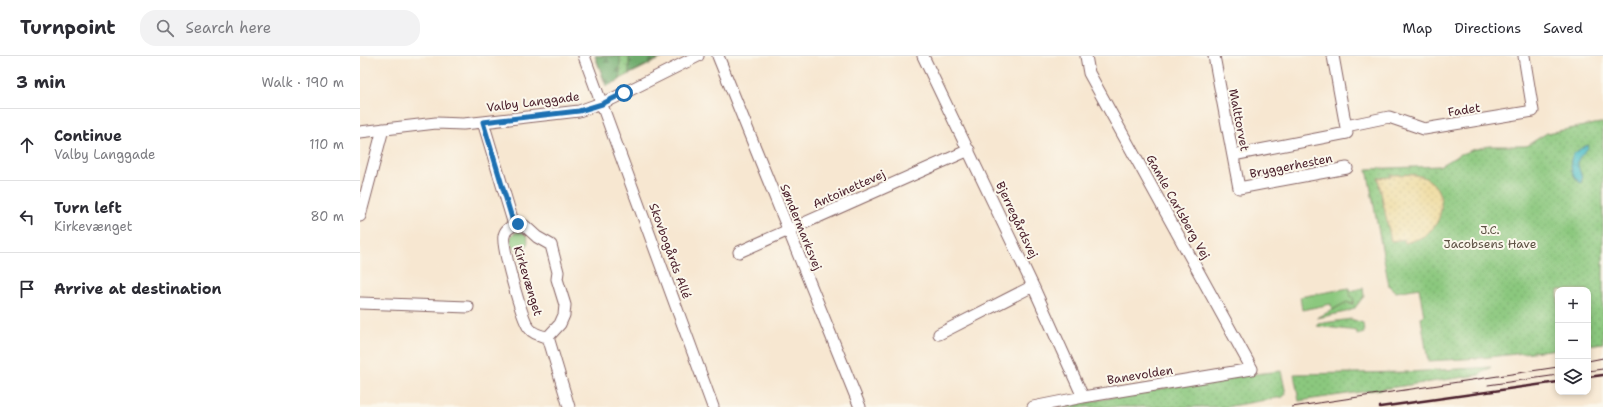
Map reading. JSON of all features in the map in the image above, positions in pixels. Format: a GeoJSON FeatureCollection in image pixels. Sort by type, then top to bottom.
{"type":"FeatureCollection","features":[{"type":"Feature","properties":{"kind":"street","name":"Skovbogårds Allé"},"geometry":{"type":"LineString","coordinates":[[584,56],[713,407]]}},
{"type":"Feature","properties":{"kind":"street","name":"Valby Langgade"},"geometry":{"type":"LineString","coordinates":[[360,132],[436,123],[463,124],[579,111],[602,104],[698,56]]}},
{"type":"Feature","properties":{"kind":"street","name":"Søndermarksvej"},"geometry":{"type":"LineString","coordinates":[[718,56],[860,407]]}},
{"type":"Feature","properties":{"kind":"street","name":"Bjerregårdsvej"},"geometry":{"type":"LineString","coordinates":[[923,56],[1033,286],[1083,397]]}},
{"type":"Feature","properties":{"kind":"street","name":"Gamle Carlsberg Vej"},"geometry":{"type":"LineString","coordinates":[[1086,56],[1090,73],[1252,369]]}},
{"type":"Feature","properties":{"kind":"street","name":"Malttorvet"},"geometry":{"type":"LineString","coordinates":[[1214,56],[1239,188]]}},
{"type":"Feature","properties":{"kind":"street"},"geometry":{"type":"LineString","coordinates":[[1333,56],[1346,130]]}},
{"type":"Feature","properties":{"kind":"street","name":"Fadet"},"geometry":{"type":"LineString","coordinates":[[1233,155],[1346,130],[1389,117],[1424,129],[1533,112],[1524,56]]}},
{"type":"Feature","properties":{"kind":"street"},"geometry":{"type":"LineString","coordinates":[[483,122],[514,225]]}},
{"type":"Feature","properties":{"kind":"street"},"geometry":{"type":"LineString","coordinates":[[360,216],[383,129]]}},
{"type":"Feature","properties":{"kind":"street","name":"Antoinettevej"},"geometry":{"type":"LineString","coordinates":[[739,252],[969,150]]}},
{"type":"Feature","properties":{"kind":"street","name":"Bryggerhesten"},"geometry":{"type":"LineString","coordinates":[[1239,188],[1347,168]]}},
{"type":"Feature","properties":{"kind":"street","name":"Kirkevænget"},"geometry":{"type":"LineString","coordinates":[[514,225],[525,226],[537,237],[551,245],[558,272],[557,279],[565,305],[564,315],[560,324],[548,337],[536,334],[529,328],[516,293],[503,241],[506,232],[514,225]]}},
{"type":"Feature","properties":{"kind":"street"},"geometry":{"type":"LineString","coordinates":[[939,334],[1033,286]]}},
{"type":"Feature","properties":{"kind":"street"},"geometry":{"type":"LineString","coordinates":[[360,304],[468,307]]}},
{"type":"Feature","properties":{"kind":"street"},"geometry":{"type":"LineString","coordinates":[[548,337],[569,407]]}},
{"type":"Feature","properties":{"kind":"street","name":"Banevolden"},"geometry":{"type":"LineString","coordinates":[[1033,407],[1083,397],[1252,369]]}},
{"type":"Feature","properties":{"kind":"green space"},"geometry":{"type":"Polygon","coordinates":[[[595,56],[666,56],[606,86],[595,56]]]}},
{"type":"Feature","properties":{"kind":"green space"},"geometry":{"type":"Polygon","coordinates":[[[595,56],[620,56],[620,80],[607,86],[595,56]]]}},
{"type":"Feature","properties":{"kind":"green space"},"geometry":{"type":"Polygon","coordinates":[[[629,56],[663,56],[629,74],[629,56]]]}},
{"type":"Feature","properties":{"kind":"green space","name":"J.C. Jacobsens Have"},"geometry":{"type":"Polygon","coordinates":[[[1603,123],[1603,343],[1591,345],[1591,287],[1555,287],[1555,349],[1481,358],[1428,361],[1421,318],[1424,316],[1419,288],[1396,292],[1389,286],[1367,169],[1439,166],[1461,154],[1489,146],[1526,146],[1547,133],[1603,123]]]}},
{"type":"Feature","properties":{"kind":"green space"},"geometry":{"type":"Polygon","coordinates":[[[519,232],[525,235],[528,241],[525,247],[519,250],[513,247],[510,241],[513,235],[519,232]]]}},
{"type":"Feature","properties":{"kind":"green space"},"geometry":{"type":"Polygon","coordinates":[[[1349,288],[1351,297],[1354,300],[1352,304],[1347,302],[1332,310],[1331,304],[1302,310],[1300,297],[1349,288]]]}},
{"type":"Feature","properties":{"kind":"green space"},"geometry":{"type":"Polygon","coordinates":[[[1363,288],[1364,296],[1354,309],[1317,318],[1347,302],[1353,304],[1354,300],[1349,291],[1363,288]]]}},
{"type":"Feature","properties":{"kind":"green space"},"geometry":{"type":"Polygon","coordinates":[[[1351,319],[1363,323],[1364,333],[1357,335],[1357,331],[1317,326],[1317,324],[1351,319]]]}},
{"type":"Feature","properties":{"kind":"green space"},"geometry":{"type":"Polygon","coordinates":[[[1491,367],[1479,375],[1299,401],[1294,374],[1408,372],[1491,367]]]}},
{"type":"Feature","properties":{"kind":"green space"},"geometry":{"type":"Polygon","coordinates":[[[1281,371],[1286,394],[1283,397],[1225,407],[1059,407],[1221,378],[1281,371]]]}},
{"type":"Feature","properties":{"kind":"sand"},"geometry":{"type":"Polygon","coordinates":[[[1391,175],[1421,176],[1432,182],[1440,195],[1441,210],[1435,225],[1425,235],[1405,243],[1404,239],[1391,241],[1378,178],[1391,177],[1391,175]]]}},
{"type":"Feature","properties":{"kind":"water"},"geometry":{"type":"Polygon","coordinates":[[[1589,145],[1578,161],[1578,167],[1582,178],[1581,183],[1578,182],[1572,171],[1571,158],[1578,150],[1589,145]]]}},
{"type":"Feature","properties":{"kind":"tram line"},"geometry":{"type":"LineString","coordinates":[[1591,360],[1603,358]]}},
{"type":"Feature","properties":{"kind":"tram line"},"geometry":{"type":"LineString","coordinates":[[1292,407],[1555,367]]}},
{"type":"Feature","properties":{"kind":"tram line"},"geometry":{"type":"LineString","coordinates":[[1591,371],[1603,369]]}},
{"type":"Feature","properties":{"kind":"tram line"},"geometry":{"type":"LineString","coordinates":[[1488,385],[1555,375]]}},
{"type":"Feature","properties":{"kind":"railway"},"geometry":{"type":"LineString","coordinates":[[1591,377],[1603,375]]}},
{"type":"Feature","properties":{"kind":"railway"},"geometry":{"type":"LineString","coordinates":[[1380,407],[1555,382]]}},
{"type":"Feature","properties":{"kind":"route"},"geometry":{"type":"LineString","coordinates":[[518,224],[514,225],[483,122],[579,111],[602,104],[624,93]]}}]}
